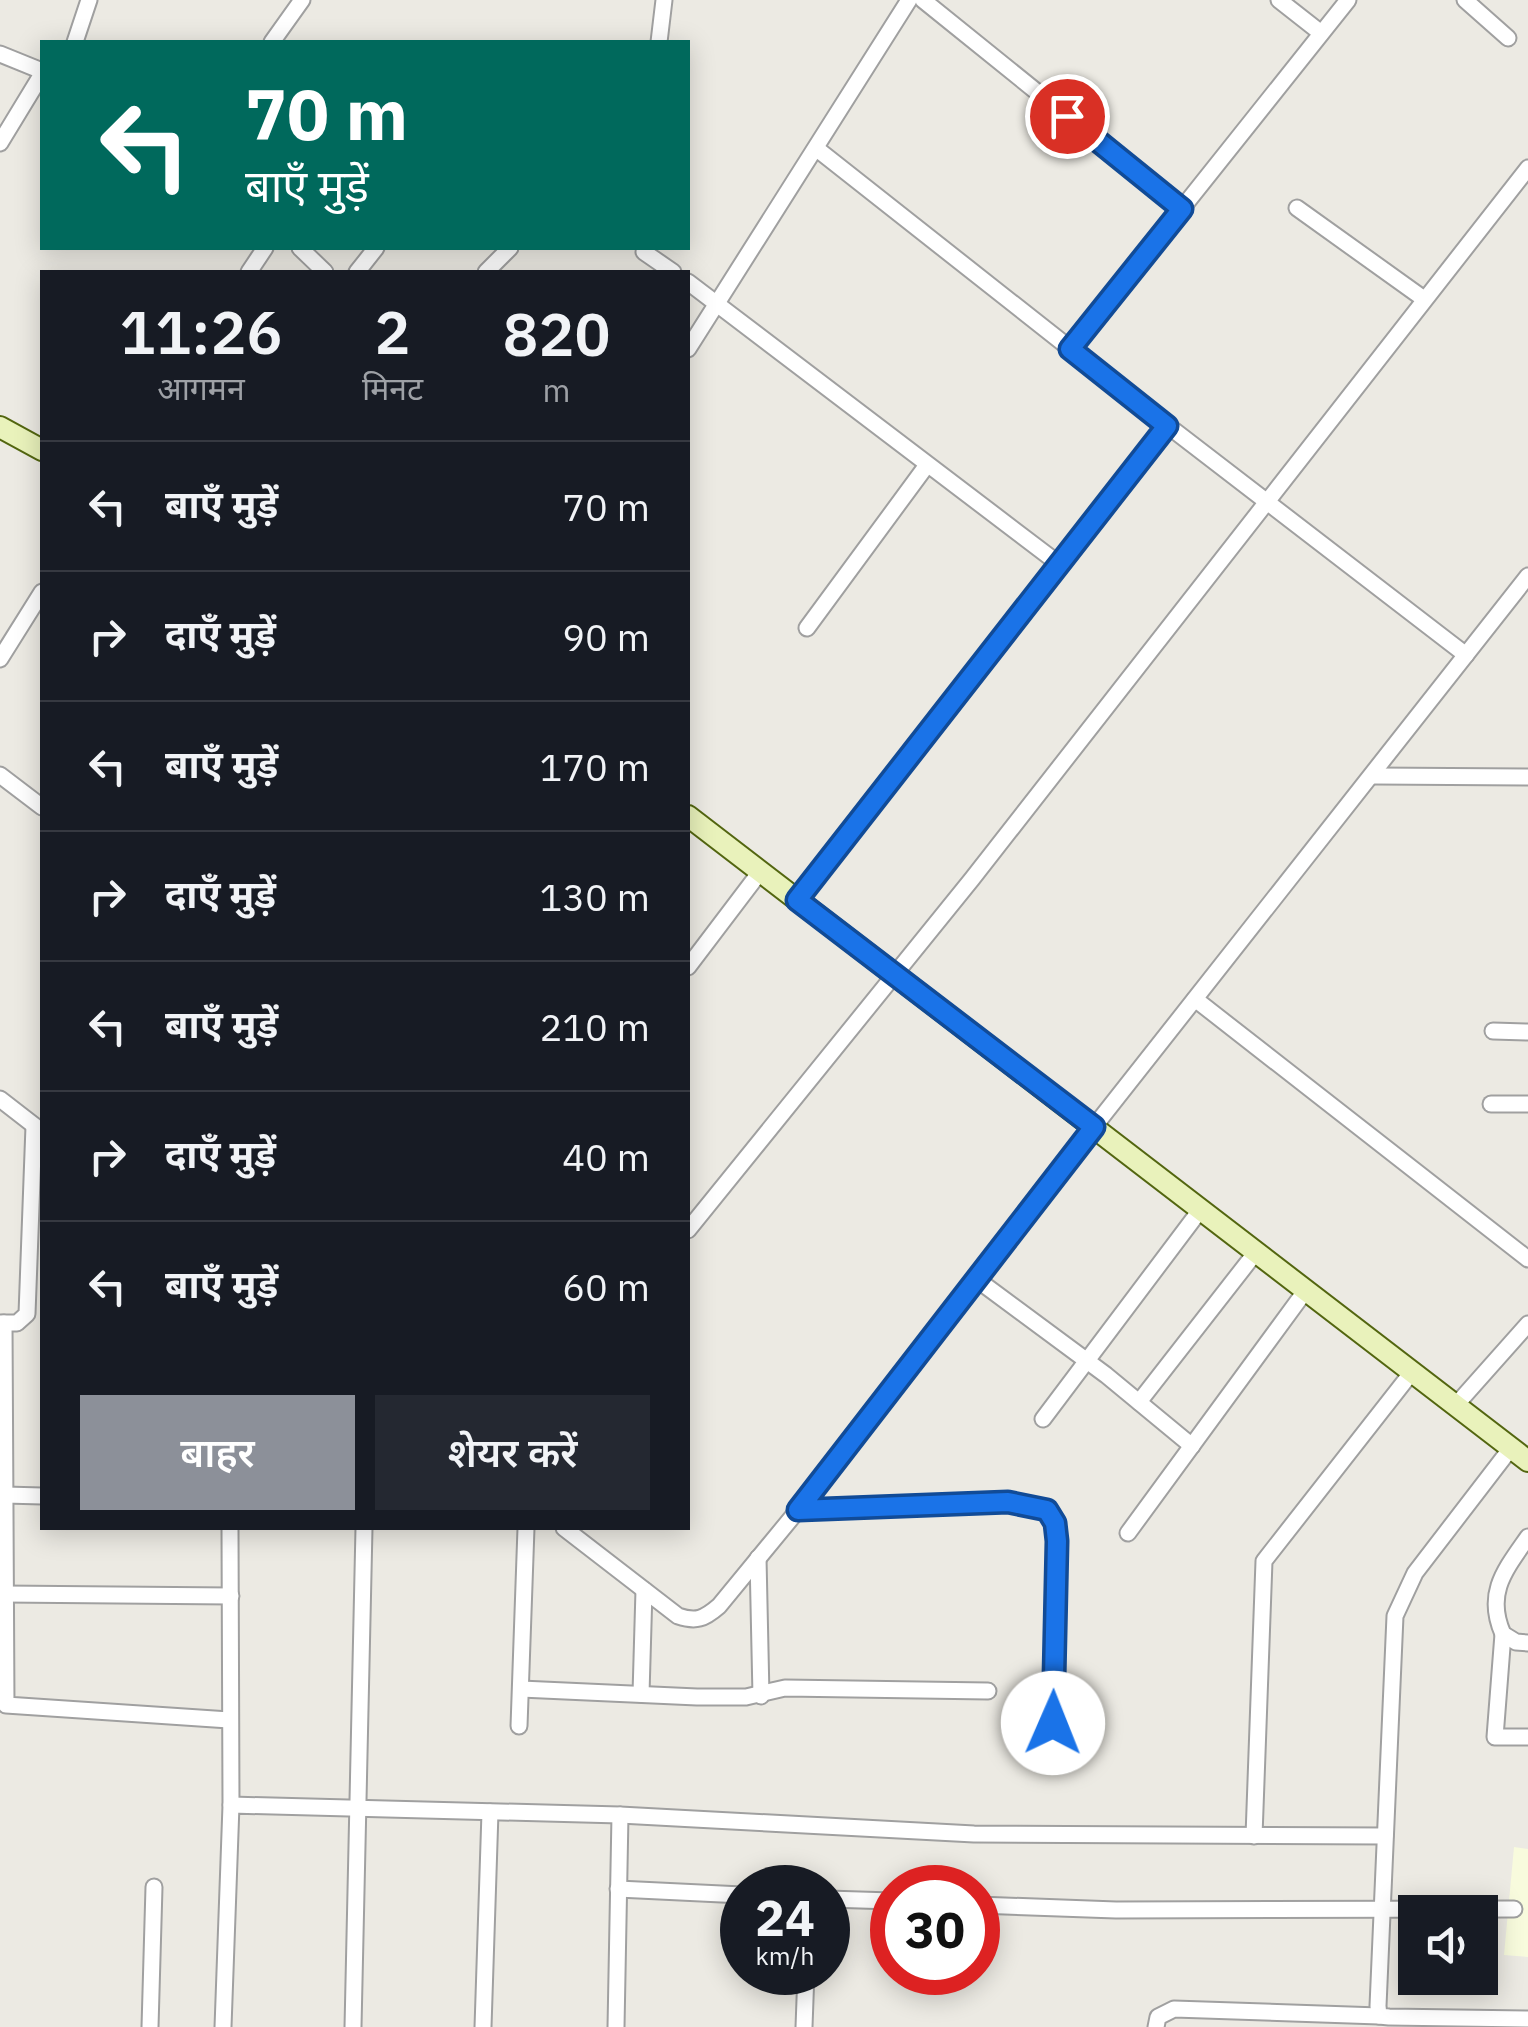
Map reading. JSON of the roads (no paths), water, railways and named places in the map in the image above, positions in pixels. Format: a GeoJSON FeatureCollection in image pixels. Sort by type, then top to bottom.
{"type":"FeatureCollection","features":[{"type":"Feature","properties":{"kind":"street"},"geometry":{"type":"LineString","coordinates":[[76,40],[90,0]]}},
{"type":"Feature","properties":{"kind":"street"},"geometry":{"type":"LineString","coordinates":[[273,40],[302,0]]}},
{"type":"Feature","properties":{"kind":"street"},"geometry":{"type":"LineString","coordinates":[[659,40],[664,0]]}},
{"type":"Feature","properties":{"kind":"street"},"geometry":{"type":"LineString","coordinates":[[690,346],[910,0]]}},
{"type":"Feature","properties":{"kind":"street"},"geometry":{"type":"LineString","coordinates":[[923,0],[1182,209]]}},
{"type":"Feature","properties":{"kind":"street"},"geometry":{"type":"LineString","coordinates":[[1279,0],[1321,33]]}},
{"type":"Feature","properties":{"kind":"street"},"geometry":{"type":"LineString","coordinates":[[1070,349],[1348,0]]}},
{"type":"Feature","properties":{"kind":"street"},"geometry":{"type":"LineString","coordinates":[[1465,0],[1508,38]]}},
{"type":"Feature","properties":{"kind":"street"},"geometry":{"type":"LineString","coordinates":[[0,54],[40,72]]}},
{"type":"Feature","properties":{"kind":"street"},"geometry":{"type":"LineString","coordinates":[[0,144],[40,76]]}},
{"type":"Feature","properties":{"kind":"street"},"geometry":{"type":"LineString","coordinates":[[817,149],[1167,426],[1466,655]]}},
{"type":"Feature","properties":{"kind":"street"},"geometry":{"type":"LineString","coordinates":[[690,1228],[1528,168]]}},
{"type":"Feature","properties":{"kind":"street"},"geometry":{"type":"LineString","coordinates":[[1297,208],[1424,299]]}},
{"type":"Feature","properties":{"kind":"street"},"geometry":{"type":"LineString","coordinates":[[302,250],[323,270]]}},
{"type":"Feature","properties":{"kind":"street"},"geometry":{"type":"LineString","coordinates":[[359,270],[374,250]]}},
{"type":"Feature","properties":{"kind":"street"},"geometry":{"type":"LineString","coordinates":[[488,270],[508,250]]}},
{"type":"Feature","properties":{"kind":"street"},"geometry":{"type":"LineString","coordinates":[[644,252],[670,270]]}},
{"type":"Feature","properties":{"kind":"street"},"geometry":{"type":"LineString","coordinates":[[690,283],[1059,564]]}},
{"type":"Feature","properties":{"kind":"street"},"geometry":{"type":"LineString","coordinates":[[0,426],[40,449]]}},
{"type":"Feature","properties":{"kind":"street"},"geometry":{"type":"LineString","coordinates":[[797,900],[1167,426]]}},
{"type":"Feature","properties":{"kind":"street"},"geometry":{"type":"LineString","coordinates":[[807,628],[927,466]]}},
{"type":"Feature","properties":{"kind":"street"},"geometry":{"type":"LineString","coordinates":[[567,1530],[678,1616],[693,1621],[706,1617],[718,1606],[798,1510],[975,1278],[1528,576]]}},
{"type":"Feature","properties":{"kind":"street"},"geometry":{"type":"LineString","coordinates":[[0,659],[40,595]]}},
{"type":"Feature","properties":{"kind":"street"},"geometry":{"type":"LineString","coordinates":[[0,775],[40,805]]}},
{"type":"Feature","properties":{"kind":"street"},"geometry":{"type":"LineString","coordinates":[[1374,776],[1528,776]]}},
{"type":"Feature","properties":{"kind":"street"},"geometry":{"type":"LineString","coordinates":[[690,821],[1520,1454],[1415,1574],[1395,1616],[1379,2016]]}},
{"type":"Feature","properties":{"kind":"street"},"geometry":{"type":"LineString","coordinates":[[690,964],[760,872]]}},
{"type":"Feature","properties":{"kind":"street"},"geometry":{"type":"LineString","coordinates":[[1194,999],[1528,1258]]}},
{"type":"Feature","properties":{"kind":"street"},"geometry":{"type":"LineString","coordinates":[[1494,1031],[1528,1032]]}},
{"type":"Feature","properties":{"kind":"street"},"geometry":{"type":"LineString","coordinates":[[0,1099],[38,1129],[27,1314],[18,1323],[2,1323],[6,1705],[229,1720]]}},
{"type":"Feature","properties":{"kind":"street"},"geometry":{"type":"LineString","coordinates":[[1491,1104],[1528,1104]]}},
{"type":"Feature","properties":{"kind":"street"},"geometry":{"type":"LineString","coordinates":[[1043,1419],[1201,1210]]}},
{"type":"Feature","properties":{"kind":"street"},"geometry":{"type":"LineString","coordinates":[[1138,1402],[1256,1252]]}},
{"type":"Feature","properties":{"kind":"street"},"geometry":{"type":"LineString","coordinates":[[975,1278],[1089,1362],[1192,1446]]}},
{"type":"Feature","properties":{"kind":"street"},"geometry":{"type":"LineString","coordinates":[[1128,1533],[1306,1290]]}},
{"type":"Feature","properties":{"kind":"street"},"geometry":{"type":"LineString","coordinates":[[1456,1405],[1528,1324]]}},
{"type":"Feature","properties":{"kind":"street"},"geometry":{"type":"LineString","coordinates":[[1254,1836],[1264,1561],[1412,1372]]}},
{"type":"Feature","properties":{"kind":"street"},"geometry":{"type":"LineString","coordinates":[[5,1495],[40,1496]]}},
{"type":"Feature","properties":{"kind":"street"},"geometry":{"type":"LineString","coordinates":[[798,1510],[1008,1502],[1047,1510],[1055,1523],[1057,1541],[1052,1760]]}},
{"type":"Feature","properties":{"kind":"street"},"geometry":{"type":"LineString","coordinates":[[223,2027],[231,1805],[230,1530]]}},
{"type":"Feature","properties":{"kind":"street"},"geometry":{"type":"LineString","coordinates":[[353,2027],[364,1530]]}},
{"type":"Feature","properties":{"kind":"street"},"geometry":{"type":"LineString","coordinates":[[520,1726],[526,1530]]}},
{"type":"Feature","properties":{"kind":"street"},"geometry":{"type":"LineString","coordinates":[[1528,1536],[1496,1588],[1494,1602],[1503,1634],[1495,1737],[1528,1737]]}},
{"type":"Feature","properties":{"kind":"street"},"geometry":{"type":"LineString","coordinates":[[758,1558],[761,1696]]}},
{"type":"Feature","properties":{"kind":"street"},"geometry":{"type":"LineString","coordinates":[[641,1694],[644,1590]]}},
{"type":"Feature","properties":{"kind":"street"},"geometry":{"type":"LineString","coordinates":[[3,1594],[231,1596]]}},
{"type":"Feature","properties":{"kind":"street"},"geometry":{"type":"LineString","coordinates":[[1503,1634],[1516,1642],[1528,1643]]}},
{"type":"Feature","properties":{"kind":"street"},"geometry":{"type":"LineString","coordinates":[[521,1688],[761,1696],[785,1688],[988,1691]]}},
{"type":"Feature","properties":{"kind":"street"},"geometry":{"type":"LineString","coordinates":[[231,1805],[620,1814],[974,1834],[1385,1836]]}},
{"type":"Feature","properties":{"kind":"street"},"geometry":{"type":"LineString","coordinates":[[483,2027],[490,1812]]}},
{"type":"Feature","properties":{"kind":"street"},"geometry":{"type":"LineString","coordinates":[[616,2027],[620,1814]]}},
{"type":"Feature","properties":{"kind":"street"},"geometry":{"type":"LineString","coordinates":[[150,2027],[154,1886]]}},
{"type":"Feature","properties":{"kind":"street"},"geometry":{"type":"LineString","coordinates":[[618,1890],[720,1894]]}},
{"type":"Feature","properties":{"kind":"street"},"geometry":{"type":"LineString","coordinates":[[1000,1904],[1384,1912],[1514,1909]]}},
{"type":"Feature","properties":{"kind":"street"},"geometry":{"type":"LineString","coordinates":[[804,2027],[805,1995]]}},
{"type":"Feature","properties":{"kind":"street"},"geometry":{"type":"LineString","coordinates":[[1156,2027],[1158,2017],[1174,2009],[1528,2019]]}}]}
